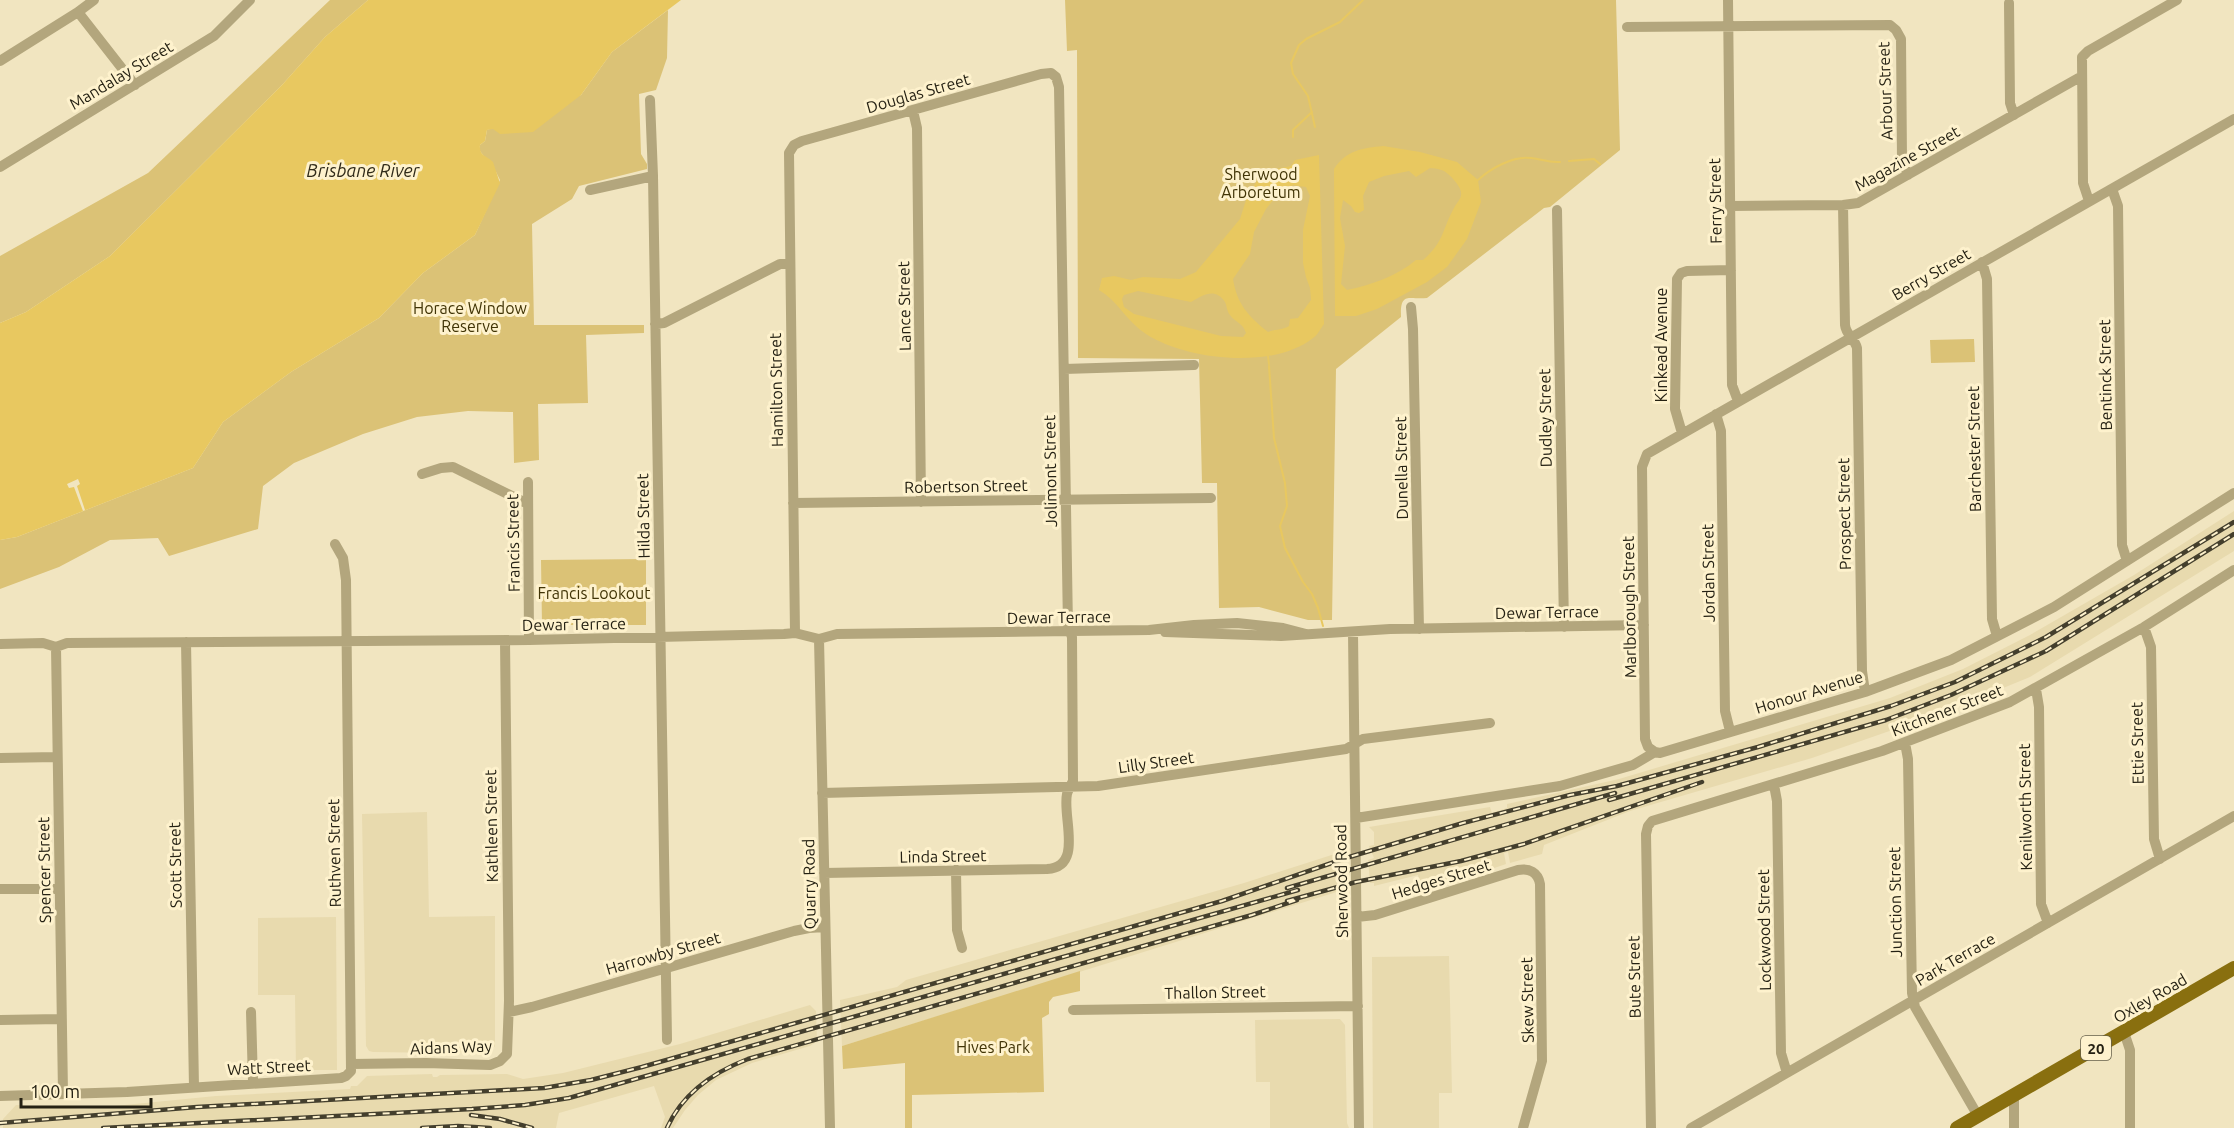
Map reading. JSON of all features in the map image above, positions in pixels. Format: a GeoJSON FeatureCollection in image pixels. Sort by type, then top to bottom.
{"type":"FeatureCollection","features":[{"type":"Feature","properties":{"kind":"main road","name":"Oxley Road"},"geometry":{"type":"LineString","coordinates":[[1957,1128],[2234,968]]}},
{"type":"Feature","properties":{"kind":"street"},"geometry":{"type":"LineString","coordinates":[[0,61],[94,0]]}},
{"type":"Feature","properties":{"kind":"street","name":"Mandalay Street"},"geometry":{"type":"LineString","coordinates":[[0,166],[214,36],[250,0]]}},
{"type":"Feature","properties":{"kind":"street","name":"Ferry Street"},"geometry":{"type":"LineString","coordinates":[[1728,0],[1732,385],[1738,401]]}},
{"type":"Feature","properties":{"kind":"street"},"geometry":{"type":"LineString","coordinates":[[2089,201],[2083,183],[2082,59],[2085,53],[2177,0]]}},
{"type":"Feature","properties":{"kind":"street"},"geometry":{"type":"LineString","coordinates":[[2009,3],[2010,103],[2014,115]]}},
{"type":"Feature","properties":{"kind":"street"},"geometry":{"type":"LineString","coordinates":[[78,12],[135,85]]}},
{"type":"Feature","properties":{"kind":"street","name":"Arbour Street"},"geometry":{"type":"LineString","coordinates":[[1728,27],[1880,24],[1894,28],[1900,39],[1902,161],[1908,175]]}},
{"type":"Feature","properties":{"kind":"street"},"geometry":{"type":"LineString","coordinates":[[1627,27],[1728,27]]}},
{"type":"Feature","properties":{"kind":"street","name":"Douglas Street"},"geometry":{"type":"LineString","coordinates":[[792,147],[802,141],[1041,74],[1054,75]]}},
{"type":"Feature","properties":{"kind":"street","name":"Jolimont Street"},"geometry":{"type":"LineString","coordinates":[[1054,75],[1059,87],[1068,627],[1072,637],[1073,781],[1067,795],[1068,854],[1062,865]]}},
{"type":"Feature","properties":{"kind":"street","name":"Magazine Street"},"geometry":{"type":"LineString","coordinates":[[1730,206],[1858,203],[2082,76]]}},
{"type":"Feature","properties":{"kind":"street","name":"Hilda Street"},"geometry":{"type":"LineString","coordinates":[[650,100],[667,1040]]}},
{"type":"Feature","properties":{"kind":"street","name":"Lance Street"},"geometry":{"type":"LineString","coordinates":[[913,111],[916,128],[921,502]]}},
{"type":"Feature","properties":{"kind":"street","name":"Berry Street"},"geometry":{"type":"LineString","coordinates":[[1644,458],[1652,450],[2234,119]]}},
{"type":"Feature","properties":{"kind":"street","name":"Hamilton Street"},"geometry":{"type":"LineString","coordinates":[[792,147],[787,161],[795,633]]}},
{"type":"Feature","properties":{"kind":"street"},"geometry":{"type":"LineString","coordinates":[[590,190],[653,176]]}},
{"type":"Feature","properties":{"kind":"street","name":"Bentinck Street"},"geometry":{"type":"LineString","coordinates":[[2112,189],[2118,206],[2122,545],[2127,561]]}},
{"type":"Feature","properties":{"kind":"street","name":"Prospect Street"},"geometry":{"type":"LineString","coordinates":[[1843,205],[1845,325],[1855,342],[1857,352],[1862,660],[1865,692]]}},
{"type":"Feature","properties":{"kind":"street","name":"Dudley Street"},"geometry":{"type":"LineString","coordinates":[[1557,210],[1564,627]]}},
{"type":"Feature","properties":{"kind":"street","name":"Barchester Street"},"geometry":{"type":"LineString","coordinates":[[1982,262],[1987,279],[1992,618],[1997,636]]}},
{"type":"Feature","properties":{"kind":"street"},"geometry":{"type":"LineString","coordinates":[[655,324],[664,323],[780,264],[790,264]]}},
{"type":"Feature","properties":{"kind":"street","name":"Kinkead Avenue"},"geometry":{"type":"LineString","coordinates":[[1682,433],[1675,409],[1677,279],[1687,270],[1731,270]]}},
{"type":"Feature","properties":{"kind":"street","name":"Dunella Street"},"geometry":{"type":"LineString","coordinates":[[1411,307],[1419,628]]}},
{"type":"Feature","properties":{"kind":"street"},"geometry":{"type":"LineString","coordinates":[[1064,369],[1194,365]]}},
{"type":"Feature","properties":{"kind":"street","name":"Jordan Street"},"geometry":{"type":"LineString","coordinates":[[1716,414],[1721,431],[1725,711],[1730,731]]}},
{"type":"Feature","properties":{"kind":"street","name":"Marlborough Street"},"geometry":{"type":"LineString","coordinates":[[1644,458],[1642,467],[1645,739],[1648,747],[1655,752]]}},
{"type":"Feature","properties":{"kind":"street"},"geometry":{"type":"LineString","coordinates":[[422,474],[453,467],[528,504]]}},
{"type":"Feature","properties":{"kind":"street","name":"Francis Street"},"geometry":{"type":"LineString","coordinates":[[528,482],[529,640]]}},
{"type":"Feature","properties":{"kind":"street","name":"Honour Avenue"},"geometry":{"type":"LineString","coordinates":[[1356,818],[1560,786],[1633,765],[1655,752],[1660,753],[1865,692],[1940,665],[2054,607],[2234,493]]}},
{"type":"Feature","properties":{"kind":"street","name":"Robertson Street"},"geometry":{"type":"LineString","coordinates":[[793,503],[1211,498]]}},
{"type":"Feature","properties":{"kind":"street","name":"Ruthven Street"},"geometry":{"type":"LineString","coordinates":[[335,544],[344,566],[351,1065]]}},
{"type":"Feature","properties":{"kind":"street","name":"Kitchener Street"},"geometry":{"type":"LineString","coordinates":[[1648,826],[1654,820],[1905,743],[2010,702],[2144,627],[2234,570]]}},
{"type":"Feature","properties":{"kind":"street","name":"Dewar Terrace"},"geometry":{"type":"LineString","coordinates":[[0,644],[43,643],[56,647],[67,643],[529,640],[795,633],[819,639],[847,634],[1149,630],[1224,636],[1353,633],[1419,628],[1644,626]]}},
{"type":"Feature","properties":{"kind":"street","name":"Ettie Street"},"geometry":{"type":"LineString","coordinates":[[2144,627],[2151,647],[2154,839],[2160,859]]}},
{"type":"Feature","properties":{"kind":"street","name":"Sherwood Road"},"geometry":{"type":"LineString","coordinates":[[1353,633],[1359,1128]]}},
{"type":"Feature","properties":{"kind":"street","name":"Quarry Road"},"geometry":{"type":"LineString","coordinates":[[819,639],[830,1128]]}},
{"type":"Feature","properties":{"kind":"street","name":"Kathleen Street"},"geometry":{"type":"LineString","coordinates":[[505,640],[508,1012]]}},
{"type":"Feature","properties":{"kind":"street","name":"Scott Street"},"geometry":{"type":"LineString","coordinates":[[186,642],[194,1087]]}},
{"type":"Feature","properties":{"kind":"street","name":"Spencer Street"},"geometry":{"type":"LineString","coordinates":[[56,647],[63,1093]]}},
{"type":"Feature","properties":{"kind":"street","name":"Kenilworth Street"},"geometry":{"type":"LineString","coordinates":[[2036,689],[2039,707],[2041,903],[2049,923]]}},
{"type":"Feature","properties":{"kind":"street","name":"Lilly Street"},"geometry":{"type":"LineString","coordinates":[[822,793],[1098,786],[1346,749],[1363,739],[1490,723]]}},
{"type":"Feature","properties":{"kind":"street","name":"Junction Street"},"geometry":{"type":"LineString","coordinates":[[1905,743],[1908,759],[1912,993],[1916,1007],[1978,1116]]}},
{"type":"Feature","properties":{"kind":"street"},"geometry":{"type":"LineString","coordinates":[[0,758],[57,757]]}},
{"type":"Feature","properties":{"kind":"street","name":"Lockwood Street"},"geometry":{"type":"LineString","coordinates":[[1774,785],[1777,812],[1781,1053],[1787,1073]]}},
{"type":"Feature","properties":{"kind":"street","name":"Park Terrace"},"geometry":{"type":"LineString","coordinates":[[1691,1128],[2234,816]]}},
{"type":"Feature","properties":{"kind":"street","name":"Bute Street"},"geometry":{"type":"LineString","coordinates":[[1648,826],[1646,840],[1651,1128]]}},
{"type":"Feature","properties":{"kind":"street","name":"Linda Street"},"geometry":{"type":"LineString","coordinates":[[824,873],[1052,869],[1062,865]]}},
{"type":"Feature","properties":{"kind":"street","name":"Hedges Street"},"geometry":{"type":"LineString","coordinates":[[1357,917],[1376,915],[1518,870],[1525,869],[1533,872]]}},
{"type":"Feature","properties":{"kind":"street"},"geometry":{"type":"LineString","coordinates":[[956,870],[957,930],[962,948]]}},
{"type":"Feature","properties":{"kind":"street","name":"Skew Street"},"geometry":{"type":"LineString","coordinates":[[1523,1128],[1542,1061],[1540,884],[1533,872]]}},
{"type":"Feature","properties":{"kind":"street"},"geometry":{"type":"LineString","coordinates":[[0,889],[59,889]]}},
{"type":"Feature","properties":{"kind":"street","name":"Harrowby Street"},"geometry":{"type":"LineString","coordinates":[[508,1012],[804,929],[825,927]]}},
{"type":"Feature","properties":{"kind":"street","name":"Thallon Street"},"geometry":{"type":"LineString","coordinates":[[1073,1010],[1358,1006]]}},
{"type":"Feature","properties":{"kind":"street"},"geometry":{"type":"LineString","coordinates":[[252,1012],[253,1082]]}},
{"type":"Feature","properties":{"kind":"street","name":"Aidans Way"},"geometry":{"type":"LineString","coordinates":[[351,1065],[497,1063],[508,1051],[508,1012]]}},
{"type":"Feature","properties":{"kind":"street"},"geometry":{"type":"LineString","coordinates":[[0,1020],[61,1019]]}},
{"type":"Feature","properties":{"kind":"street"},"geometry":{"type":"LineString","coordinates":[[2124,1032],[2130,1050],[2130,1128]]}},
{"type":"Feature","properties":{"kind":"street","name":"Watt Street"},"geometry":{"type":"LineString","coordinates":[[0,1096],[127,1092],[253,1082],[343,1078],[351,1071],[351,1065]]}},
{"type":"Feature","properties":{"kind":"street"},"geometry":{"type":"LineString","coordinates":[[2014,1095],[2014,1128]]}},
{"type":"Feature","properties":{"kind":"shaded area"},"geometry":{"type":"Polygon","coordinates":[[[2234,511],[2234,551],[2030,677],[1947,711],[1812,758],[1630,811],[1544,845],[1542,854],[1510,863],[1508,852],[1504,853],[1506,864],[1421,893],[1418,875],[1374,886],[1374,883],[1370,883],[1368,860],[1374,858],[1369,846],[1374,845],[1374,832],[1369,827],[1490,807],[1492,813],[1507,808],[1507,804],[1619,779],[1890,698],[1963,669],[2030,635],[2134,575],[2234,511]]]}},
{"type":"Feature","properties":{"kind":"shaded area"},"geometry":{"type":"Polygon","coordinates":[[[427,812],[429,917],[495,916],[495,1046],[491,1051],[373,1052],[369,1051],[366,1046],[362,814],[427,812]]]}},
{"type":"Feature","properties":{"kind":"shaded area"},"geometry":{"type":"Polygon","coordinates":[[[1344,851],[1343,890],[842,1046],[840,1000],[897,987],[906,980],[1244,883],[1344,851]]]}},
{"type":"Feature","properties":{"kind":"shaded area"},"geometry":{"type":"Polygon","coordinates":[[[336,917],[337,1070],[296,1070],[295,995],[258,995],[258,918],[336,917]]]}},
{"type":"Feature","properties":{"kind":"shaded area"},"geometry":{"type":"Polygon","coordinates":[[[1449,956],[1452,1093],[1439,1093],[1439,1128],[1373,1128],[1372,957],[1449,956]]]}},
{"type":"Feature","properties":{"kind":"shaded area"},"geometry":{"type":"Polygon","coordinates":[[[810,1005],[816,1011],[817,1041],[810,1046],[752,1063],[716,1080],[698,1095],[673,1128],[661,1128],[665,1117],[654,1086],[559,1113],[556,1128],[3,1128],[3,1119],[16,1105],[84,1109],[216,1096],[350,1089],[351,1086],[357,1086],[367,1076],[432,1074],[433,1077],[437,1077],[440,1075],[507,1074],[523,1079],[563,1073],[680,1044],[810,1005]]]}},
{"type":"Feature","properties":{"kind":"shaded area"},"geometry":{"type":"Polygon","coordinates":[[[1340,1019],[1345,1025],[1347,1123],[1349,1128],[1270,1128],[1270,1082],[1256,1082],[1255,1020],[1340,1019]]]}},
{"type":"Feature","properties":{"kind":"green space"},"geometry":{"type":"Polygon","coordinates":[[[330,0],[368,0],[325,37],[282,85],[110,256],[26,312],[0,323],[0,256],[148,173],[330,0]]]}},
{"type":"Feature","properties":{"kind":"green space","name":"Sherwood Arboretum"},"geometry":{"type":"Polygon","coordinates":[[[1065,0],[1616,0],[1620,150],[1550,207],[1544,208],[1427,298],[1404,300],[1401,317],[1336,369],[1332,620],[1308,620],[1259,607],[1219,608],[1217,483],[1202,483],[1199,359],[1078,358],[1077,50],[1067,51],[1065,0]]]}},
{"type":"Feature","properties":{"kind":"green space","name":"Horace Window Reserve"},"geometry":{"type":"Polygon","coordinates":[[[668,10],[667,58],[656,90],[639,94],[641,154],[647,164],[647,169],[579,186],[572,199],[532,224],[534,325],[644,325],[644,333],[586,335],[588,403],[538,404],[539,460],[514,463],[513,412],[468,411],[417,417],[363,434],[294,463],[263,486],[258,529],[169,556],[158,538],[110,540],[59,567],[0,589],[0,540],[17,537],[193,468],[223,422],[291,372],[379,318],[423,273],[475,235],[500,180],[480,151],[480,145],[485,141],[487,130],[581,95],[612,52],[668,10]]]}},
{"type":"Feature","properties":{"kind":"green space"},"geometry":{"type":"Polygon","coordinates":[[[1974,339],[1975,362],[1931,363],[1930,340],[1974,339]]]}},
{"type":"Feature","properties":{"kind":"green space","name":"Francis Lookout"},"geometry":{"type":"Polygon","coordinates":[[[646,559],[646,625],[542,625],[541,560],[646,559]]]}},
{"type":"Feature","properties":{"kind":"green space","name":"Hives Park"},"geometry":{"type":"Polygon","coordinates":[[[1080,971],[1080,991],[1053,997],[1049,1002],[1049,1014],[1042,1018],[1044,1092],[912,1095],[912,1128],[905,1128],[905,1063],[843,1069],[842,1046],[1080,971]]]}},
{"type":"Feature","properties":{"kind":"water","name":"Brisbane River"},"geometry":{"type":"Polygon","coordinates":[[[368,0],[681,0],[612,52],[581,95],[533,132],[500,134],[493,129],[487,130],[485,141],[480,145],[481,151],[493,162],[500,183],[475,235],[423,273],[379,318],[291,372],[223,422],[193,468],[17,537],[0,540],[0,323],[26,312],[110,256],[282,85],[325,37],[368,0]]]}},
{"type":"Feature","properties":{"kind":"water"},"geometry":{"type":"Polygon","coordinates":[[[1383,146],[1420,152],[1457,162],[1478,180],[1481,202],[1467,239],[1447,267],[1427,282],[1377,309],[1356,316],[1335,316],[1334,169],[1350,154],[1362,149],[1383,146]],[[1430,168],[1416,177],[1409,171],[1384,176],[1369,182],[1363,196],[1364,210],[1359,213],[1343,200],[1340,218],[1345,246],[1341,284],[1347,290],[1374,283],[1409,266],[1416,260],[1423,260],[1435,247],[1461,194],[1459,186],[1449,175],[1442,170],[1430,168]]]}},
{"type":"Feature","properties":{"kind":"water"},"geometry":{"type":"Polygon","coordinates":[[[1319,155],[1324,324],[1313,338],[1296,348],[1276,355],[1253,358],[1230,358],[1183,350],[1163,343],[1139,329],[1112,300],[1099,290],[1102,278],[1114,276],[1131,280],[1143,277],[1180,279],[1196,272],[1240,219],[1248,194],[1260,177],[1276,169],[1291,166],[1295,160],[1319,155]],[[1293,185],[1279,193],[1266,209],[1254,232],[1250,254],[1233,279],[1237,296],[1244,309],[1268,332],[1289,326],[1290,319],[1298,318],[1311,300],[1303,263],[1303,230],[1310,196],[1306,187],[1293,185]],[[1138,291],[1124,295],[1122,299],[1124,307],[1134,314],[1221,336],[1243,337],[1246,333],[1229,314],[1225,302],[1217,295],[1209,294],[1191,302],[1138,291]]]}},
{"type":"Feature","properties":{"kind":"pier"},"geometry":{"type":"Polygon","coordinates":[[[78,479],[80,484],[77,486],[85,510],[83,511],[74,487],[69,488],[67,484],[78,479]]]}},
{"type":"Feature","properties":{"kind":"waterway"},"geometry":{"type":"LineString","coordinates":[[1315,127],[1308,96],[1293,74],[1291,63],[1299,45],[1306,39],[1340,22],[1363,0]]}},
{"type":"Feature","properties":{"kind":"waterway"},"geometry":{"type":"LineString","coordinates":[[1293,137],[1293,130],[1312,112]]}},
{"type":"Feature","properties":{"kind":"waterway"},"geometry":{"type":"LineString","coordinates":[[1478,180],[1496,167],[1517,159],[1531,158],[1560,162]]}},
{"type":"Feature","properties":{"kind":"waterway"},"geometry":{"type":"LineString","coordinates":[[1569,161],[1594,159],[1600,164]]}},
{"type":"Feature","properties":{"kind":"waterway"},"geometry":{"type":"LineString","coordinates":[[1268,356],[1269,364]]}},
{"type":"Feature","properties":{"kind":"waterway"},"geometry":{"type":"LineString","coordinates":[[1269,366],[1274,438],[1285,483],[1287,506],[1280,526],[1285,548],[1312,594],[1323,626]]}},
{"type":"Feature","properties":{"kind":"railway"},"geometry":{"type":"LineString","coordinates":[[0,1123],[197,1107],[544,1088],[591,1080],[642,1067],[1222,901],[1346,858],[1463,823],[1570,795],[1617,786],[1758,747],[1891,706],[1955,682],[2046,637],[2234,522]]}},
{"type":"Feature","properties":{"kind":"railway"},"geometry":{"type":"LineString","coordinates":[[1609,800],[1886,720],[1951,695],[2046,651],[2234,534]]}},
{"type":"Feature","properties":{"kind":"railway"},"geometry":{"type":"LineString","coordinates":[[1287,901],[1356,882],[1461,861],[1524,844],[1702,782]]}},
{"type":"Feature","properties":{"kind":"railway"},"geometry":{"type":"LineString","coordinates":[[1287,888],[1615,793]]}},
{"type":"Feature","properties":{"kind":"railway"},"geometry":{"type":"LineString","coordinates":[[103,1128],[472,1109],[525,1105],[569,1098],[1298,890]]}},
{"type":"Feature","properties":{"kind":"railway"},"geometry":{"type":"LineString","coordinates":[[667,1128],[681,1105],[700,1086],[723,1070],[748,1059],[1252,915],[1297,900]]}},
{"type":"Feature","properties":{"kind":"railway"},"geometry":{"type":"LineString","coordinates":[[471,1115],[500,1119],[532,1128]]}},
{"type":"Feature","properties":{"kind":"railway"},"geometry":{"type":"LineString","coordinates":[[422,1128],[458,1126],[490,1128]]}}]}
